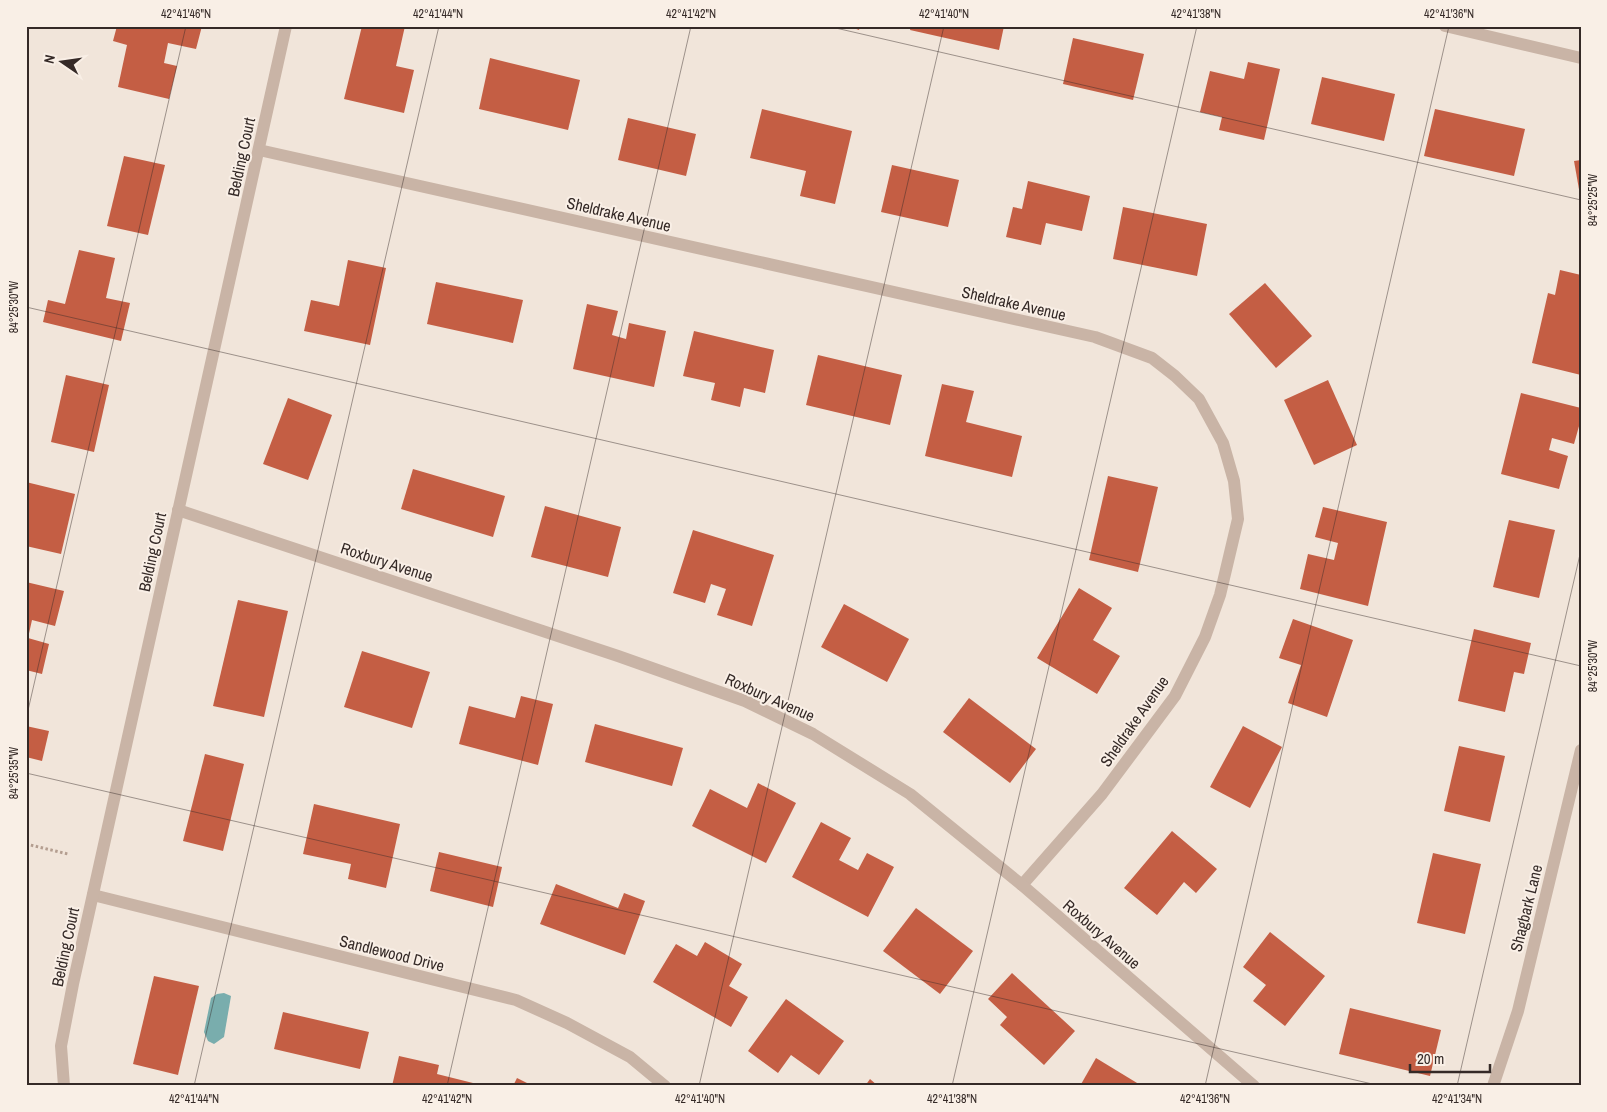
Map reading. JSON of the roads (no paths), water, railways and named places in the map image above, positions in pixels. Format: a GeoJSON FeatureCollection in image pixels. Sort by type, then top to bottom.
{"type":"FeatureCollection","features":[{"type":"Feature","properties":{"kind":"street","name":"Belding Court"},"geometry":{"type":"LineString","coordinates":[[64,1086],[61,1046],[286,26]]}},
{"type":"Feature","properties":{"kind":"street"},"geometry":{"type":"LineString","coordinates":[[1445,26],[1581,58]]}},
{"type":"Feature","properties":{"kind":"street","name":"Sheldrake Avenue"},"geometry":{"type":"LineString","coordinates":[[259,150],[1095,338],[1152,358],[1175,376],[1199,399],[1223,443],[1234,481],[1238,519],[1220,595],[1205,637],[1175,696],[1102,794],[1022,885]]}},
{"type":"Feature","properties":{"kind":"street","name":"Roxbury Avenue"},"geometry":{"type":"LineString","coordinates":[[178,510],[618,656],[745,701],[814,734],[910,794],[1022,885],[1254,1086]]}},
{"type":"Feature","properties":{"kind":"street","name":"Shagbark Lane"},"geometry":{"type":"LineString","coordinates":[[1493,1086],[1518,1011],[1581,750]]}},
{"type":"Feature","properties":{"kind":"street","name":"Sandlewood Drive"},"geometry":{"type":"LineString","coordinates":[[93,895],[516,1000],[567,1023],[630,1057],[665,1086]]}},
{"type":"Feature","properties":{"kind":"water"},"geometry":{"type":"Polygon","coordinates":[[[224,993],[231,996],[224,1037],[214,1044],[208,1041],[204,1032],[211,998],[217,994],[224,993]]]}}]}
